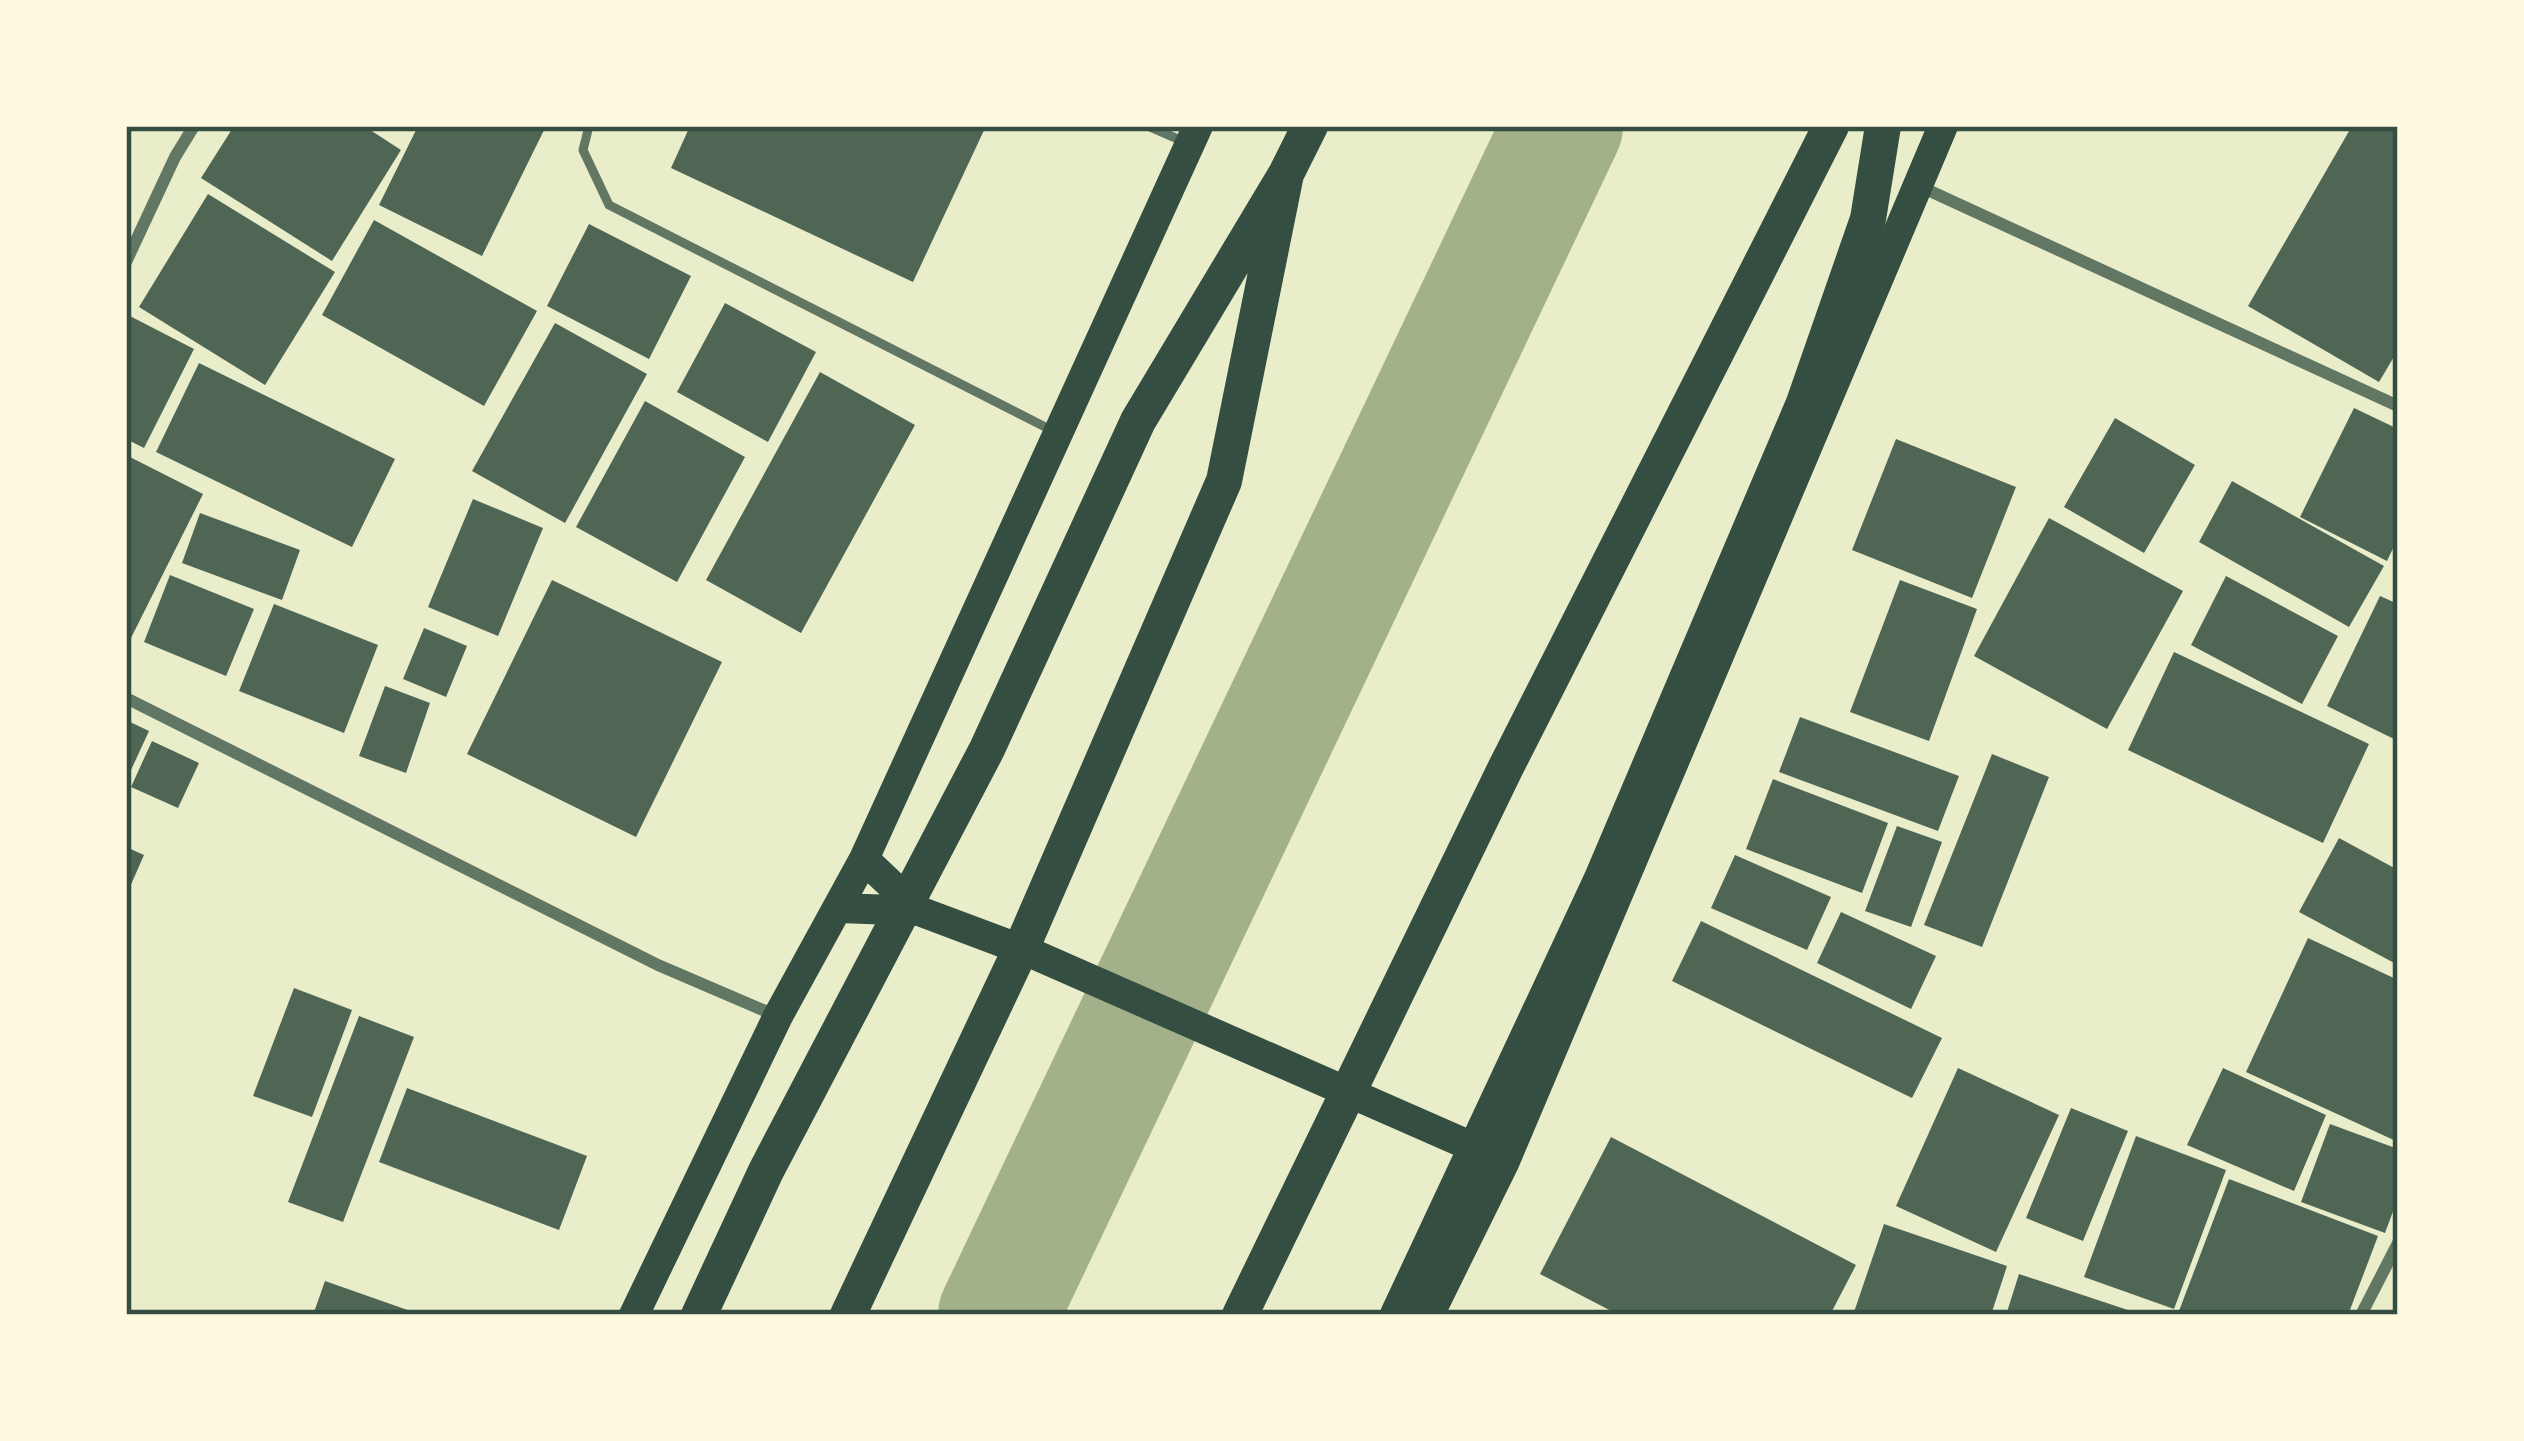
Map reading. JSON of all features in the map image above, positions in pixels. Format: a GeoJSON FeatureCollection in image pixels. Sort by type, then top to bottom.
{"type":"FeatureCollection","features":[{"type":"Feature","properties":{"kind":"highway"},"geometry":{"type":"LineString","coordinates":[[699,1315],[766,1171],[987,749],[1138,421],[1310,126]]}},
{"type":"Feature","properties":{"kind":"highway"},"geometry":{"type":"LineString","coordinates":[[1240,1315],[1506,767],[1831,126]]}},
{"type":"Feature","properties":{"kind":"highway"},"geometry":{"type":"LineString","coordinates":[[1398,1315],[1601,880],[1804,403],[1868,219],[1883,126]]}},
{"type":"Feature","properties":{"kind":"highway"},"geometry":{"type":"LineString","coordinates":[[848,1315],[1024,940],[1224,481],[1286,174]]}},
{"type":"Feature","properties":{"kind":"main road"},"geometry":{"type":"LineString","coordinates":[[1429,1315],[1505,1161],[1942,126]]}},
{"type":"Feature","properties":{"kind":"main road"},"geometry":{"type":"LineString","coordinates":[[634,1315],[778,1016],[864,859],[1194,135]]}},
{"type":"Feature","properties":{"kind":"main road"},"geometry":{"type":"LineString","coordinates":[[864,859],[919,911]]}},
{"type":"Feature","properties":{"kind":"main road"},"geometry":{"type":"LineString","coordinates":[[840,908],[919,911],[1031,953],[1505,1161]]}},
{"type":"Feature","properties":{"kind":"street"},"geometry":{"type":"LineString","coordinates":[[126,262],[194,126]]}},
{"type":"Feature","properties":{"kind":"street"},"geometry":{"type":"LineString","coordinates":[[1918,185],[2398,406]]}},
{"type":"Feature","properties":{"kind":"street"},"geometry":{"type":"LineString","coordinates":[[126,698],[658,965],[778,1016]]}},
{"type":"Feature","properties":{"kind":"street"},"geometry":{"type":"LineString","coordinates":[[2361,1315],[2398,1243]]}},
{"type":"Feature","properties":{"kind":"lane"},"geometry":{"type":"LineString","coordinates":[[590,126],[583,150],[608,205],[1060,434]]}},
{"type":"Feature","properties":{"kind":"lane"},"geometry":{"type":"LineString","coordinates":[[1148,126],[1194,135]]}},
{"type":"Feature","properties":{"kind":"building"},"geometry":{"type":"Polygon","coordinates":[[[234,126],[364,126],[401,150],[332,261],[201,178],[234,126]]]}},
{"type":"Feature","properties":{"kind":"building"},"geometry":{"type":"Polygon","coordinates":[[[418,126],[546,126],[482,256],[379,205],[418,126]]]}},
{"type":"Feature","properties":{"kind":"building"},"geometry":{"type":"Polygon","coordinates":[[[690,126],[986,126],[913,282],[671,168],[690,126]]]}},
{"type":"Feature","properties":{"kind":"building"},"geometry":{"type":"Polygon","coordinates":[[[2352,126],[2398,126],[2398,350],[2379,382],[2248,306],[2352,126]]]}},
{"type":"Feature","properties":{"kind":"building"},"geometry":{"type":"Polygon","coordinates":[[[208,194],[335,272],[265,385],[139,307],[208,194]]]}},
{"type":"Feature","properties":{"kind":"building"},"geometry":{"type":"Polygon","coordinates":[[[374,220],[537,311],[484,406],[322,315],[374,220]]]}},
{"type":"Feature","properties":{"kind":"building"},"geometry":{"type":"Polygon","coordinates":[[[589,224],[691,276],[649,359],[547,306],[589,224]]]}},
{"type":"Feature","properties":{"kind":"building"},"geometry":{"type":"Polygon","coordinates":[[[725,303],[816,352],[768,442],[677,392],[725,303]]]}},
{"type":"Feature","properties":{"kind":"building"},"geometry":{"type":"Polygon","coordinates":[[[126,314],[194,349],[144,448],[126,439],[126,314]]]}},
{"type":"Feature","properties":{"kind":"building"},"geometry":{"type":"Polygon","coordinates":[[[555,323],[647,374],[565,523],[472,471],[555,323]]]}},
{"type":"Feature","properties":{"kind":"building"},"geometry":{"type":"Polygon","coordinates":[[[199,363],[395,459],[352,547],[156,452],[199,363]]]}},
{"type":"Feature","properties":{"kind":"building"},"geometry":{"type":"Polygon","coordinates":[[[820,372],[915,425],[801,633],[706,580],[820,372]]]}},
{"type":"Feature","properties":{"kind":"building"},"geometry":{"type":"Polygon","coordinates":[[[645,401],[745,457],[677,582],[576,527],[645,401]]]}},
{"type":"Feature","properties":{"kind":"building"},"geometry":{"type":"Polygon","coordinates":[[[2354,408],[2398,429],[2398,538],[2387,561],[2300,517],[2354,408]]]}},
{"type":"Feature","properties":{"kind":"building"},"geometry":{"type":"Polygon","coordinates":[[[2115,418],[2195,465],[2144,553],[2064,507],[2115,418]]]}},
{"type":"Feature","properties":{"kind":"building"},"geometry":{"type":"Polygon","coordinates":[[[1896,439],[2016,487],[1972,598],[1852,550],[1896,439]]]}},
{"type":"Feature","properties":{"kind":"building"},"geometry":{"type":"Polygon","coordinates":[[[126,455],[203,494],[126,648],[126,455]]]}},
{"type":"Feature","properties":{"kind":"building"},"geometry":{"type":"Polygon","coordinates":[[[2232,481],[2384,566],[2349,627],[2199,542],[2232,481]]]}},
{"type":"Feature","properties":{"kind":"building"},"geometry":{"type":"Polygon","coordinates":[[[473,499],[543,528],[498,636],[428,607],[473,499]]]}},
{"type":"Feature","properties":{"kind":"building"},"geometry":{"type":"Polygon","coordinates":[[[200,513],[300,550],[282,600],[182,563],[200,513]]]}},
{"type":"Feature","properties":{"kind":"building"},"geometry":{"type":"Polygon","coordinates":[[[2049,518],[2183,591],[2107,729],[1974,656],[2049,518]]]}},
{"type":"Feature","properties":{"kind":"building"},"geometry":{"type":"Polygon","coordinates":[[[170,575],[254,609],[226,676],[144,642],[170,575]]]}},
{"type":"Feature","properties":{"kind":"building"},"geometry":{"type":"Polygon","coordinates":[[[2226,576],[2338,636],[2302,704],[2191,645],[2226,576]]]}},
{"type":"Feature","properties":{"kind":"building"},"geometry":{"type":"Polygon","coordinates":[[[552,580],[722,662],[636,837],[467,754],[552,580]]]}},
{"type":"Feature","properties":{"kind":"building"},"geometry":{"type":"Polygon","coordinates":[[[1900,580],[1977,609],[1929,741],[1850,712],[1900,580]]]}},
{"type":"Feature","properties":{"kind":"building"},"geometry":{"type":"Polygon","coordinates":[[[2380,596],[2398,604],[2398,741],[2327,706],[2380,596]]]}},
{"type":"Feature","properties":{"kind":"building"},"geometry":{"type":"Polygon","coordinates":[[[274,604],[378,645],[344,733],[239,691],[274,604]]]}},
{"type":"Feature","properties":{"kind":"building"},"geometry":{"type":"Polygon","coordinates":[[[424,628],[467,646],[446,697],[403,679],[424,628]]]}},
{"type":"Feature","properties":{"kind":"building"},"geometry":{"type":"Polygon","coordinates":[[[2174,652],[2369,744],[2323,843],[2128,750],[2174,652]]]}},
{"type":"Feature","properties":{"kind":"building"},"geometry":{"type":"Polygon","coordinates":[[[385,686],[430,703],[406,773],[359,756],[385,686]]]}},
{"type":"Feature","properties":{"kind":"building"},"geometry":{"type":"Polygon","coordinates":[[[1800,717],[1959,776],[1938,831],[1779,772],[1800,717]]]}},
{"type":"Feature","properties":{"kind":"building"},"geometry":{"type":"Polygon","coordinates":[[[126,720],[149,731],[126,781],[126,720]]]}},
{"type":"Feature","properties":{"kind":"building"},"geometry":{"type":"Polygon","coordinates":[[[152,741],[199,763],[178,808],[131,787],[152,741]]]}},
{"type":"Feature","properties":{"kind":"building"},"geometry":{"type":"Polygon","coordinates":[[[1992,754],[2049,777],[1982,947],[1924,925],[1992,754]]]}},
{"type":"Feature","properties":{"kind":"building"},"geometry":{"type":"Polygon","coordinates":[[[1773,779],[1888,823],[1862,893],[1746,849],[1773,779]]]}},
{"type":"Feature","properties":{"kind":"building"},"geometry":{"type":"Polygon","coordinates":[[[1897,826],[1942,842],[1911,927],[1865,911],[1897,826]]]}},
{"type":"Feature","properties":{"kind":"building"},"geometry":{"type":"Polygon","coordinates":[[[2339,838],[2398,870],[2398,965],[2299,912],[2339,838]]]}},
{"type":"Feature","properties":{"kind":"building"},"geometry":{"type":"Polygon","coordinates":[[[126,847],[144,855],[126,896],[126,847]]]}},
{"type":"Feature","properties":{"kind":"building"},"geometry":{"type":"Polygon","coordinates":[[[1735,855],[1831,897],[1807,950],[1711,908],[1735,855]]]}},
{"type":"Feature","properties":{"kind":"building"},"geometry":{"type":"Polygon","coordinates":[[[1841,912],[1936,956],[1911,1009],[1817,963],[1841,912]]]}},
{"type":"Feature","properties":{"kind":"building"},"geometry":{"type":"Polygon","coordinates":[[[1701,921],[1942,1038],[1912,1098],[1672,981],[1701,921]]]}},
{"type":"Feature","properties":{"kind":"building"},"geometry":{"type":"Polygon","coordinates":[[[2308,938],[2398,980],[2398,1142],[2246,1072],[2308,938]]]}},
{"type":"Feature","properties":{"kind":"building"},"geometry":{"type":"Polygon","coordinates":[[[294,988],[352,1010],[312,1117],[253,1096],[294,988]]]}},
{"type":"Feature","properties":{"kind":"building"},"geometry":{"type":"Polygon","coordinates":[[[359,1016],[414,1037],[343,1222],[288,1202],[359,1016]]]}},
{"type":"Feature","properties":{"kind":"building"},"geometry":{"type":"Polygon","coordinates":[[[1958,1068],[2059,1115],[1996,1252],[1896,1206],[1958,1068]]]}},
{"type":"Feature","properties":{"kind":"building"},"geometry":{"type":"Polygon","coordinates":[[[2223,1068],[2326,1115],[2294,1191],[2187,1145],[2223,1068]]]}},
{"type":"Feature","properties":{"kind":"building"},"geometry":{"type":"Polygon","coordinates":[[[407,1088],[587,1156],[559,1230],[379,1162],[407,1088]]]}},
{"type":"Feature","properties":{"kind":"building"},"geometry":{"type":"Polygon","coordinates":[[[2071,1108],[2128,1131],[2083,1241],[2026,1218],[2071,1108]]]}},
{"type":"Feature","properties":{"kind":"building"},"geometry":{"type":"Polygon","coordinates":[[[2330,1124],[2398,1149],[2398,1198],[2385,1233],[2301,1202],[2330,1124]]]}},
{"type":"Feature","properties":{"kind":"building"},"geometry":{"type":"Polygon","coordinates":[[[2136,1136],[2226,1170],[2174,1309],[2084,1277],[2136,1136]]]}},
{"type":"Feature","properties":{"kind":"building"},"geometry":{"type":"Polygon","coordinates":[[[1611,1137],[1856,1265],[1830,1315],[1619,1315],[1540,1274],[1611,1137]]]}},
{"type":"Feature","properties":{"kind":"building"},"geometry":{"type":"Polygon","coordinates":[[[2229,1179],[2378,1236],[2348,1315],[2190,1315],[2179,1311],[2229,1179]]]}},
{"type":"Feature","properties":{"kind":"building"},"geometry":{"type":"Polygon","coordinates":[[[1884,1224],[2007,1266],[1991,1315],[1853,1315],[1884,1224]]]}},
{"type":"Feature","properties":{"kind":"building"},"geometry":{"type":"Polygon","coordinates":[[[2019,1274],[2140,1314],[2006,1315],[2019,1274]]]}},
{"type":"Feature","properties":{"kind":"building"},"geometry":{"type":"Polygon","coordinates":[[[325,1281],[419,1314],[419,1315],[313,1315],[325,1281]]]}},
{"type":"Feature","properties":{"kind":"waterway"},"geometry":{"type":"LineString","coordinates":[[998,1315],[1563,126]]}}]}
